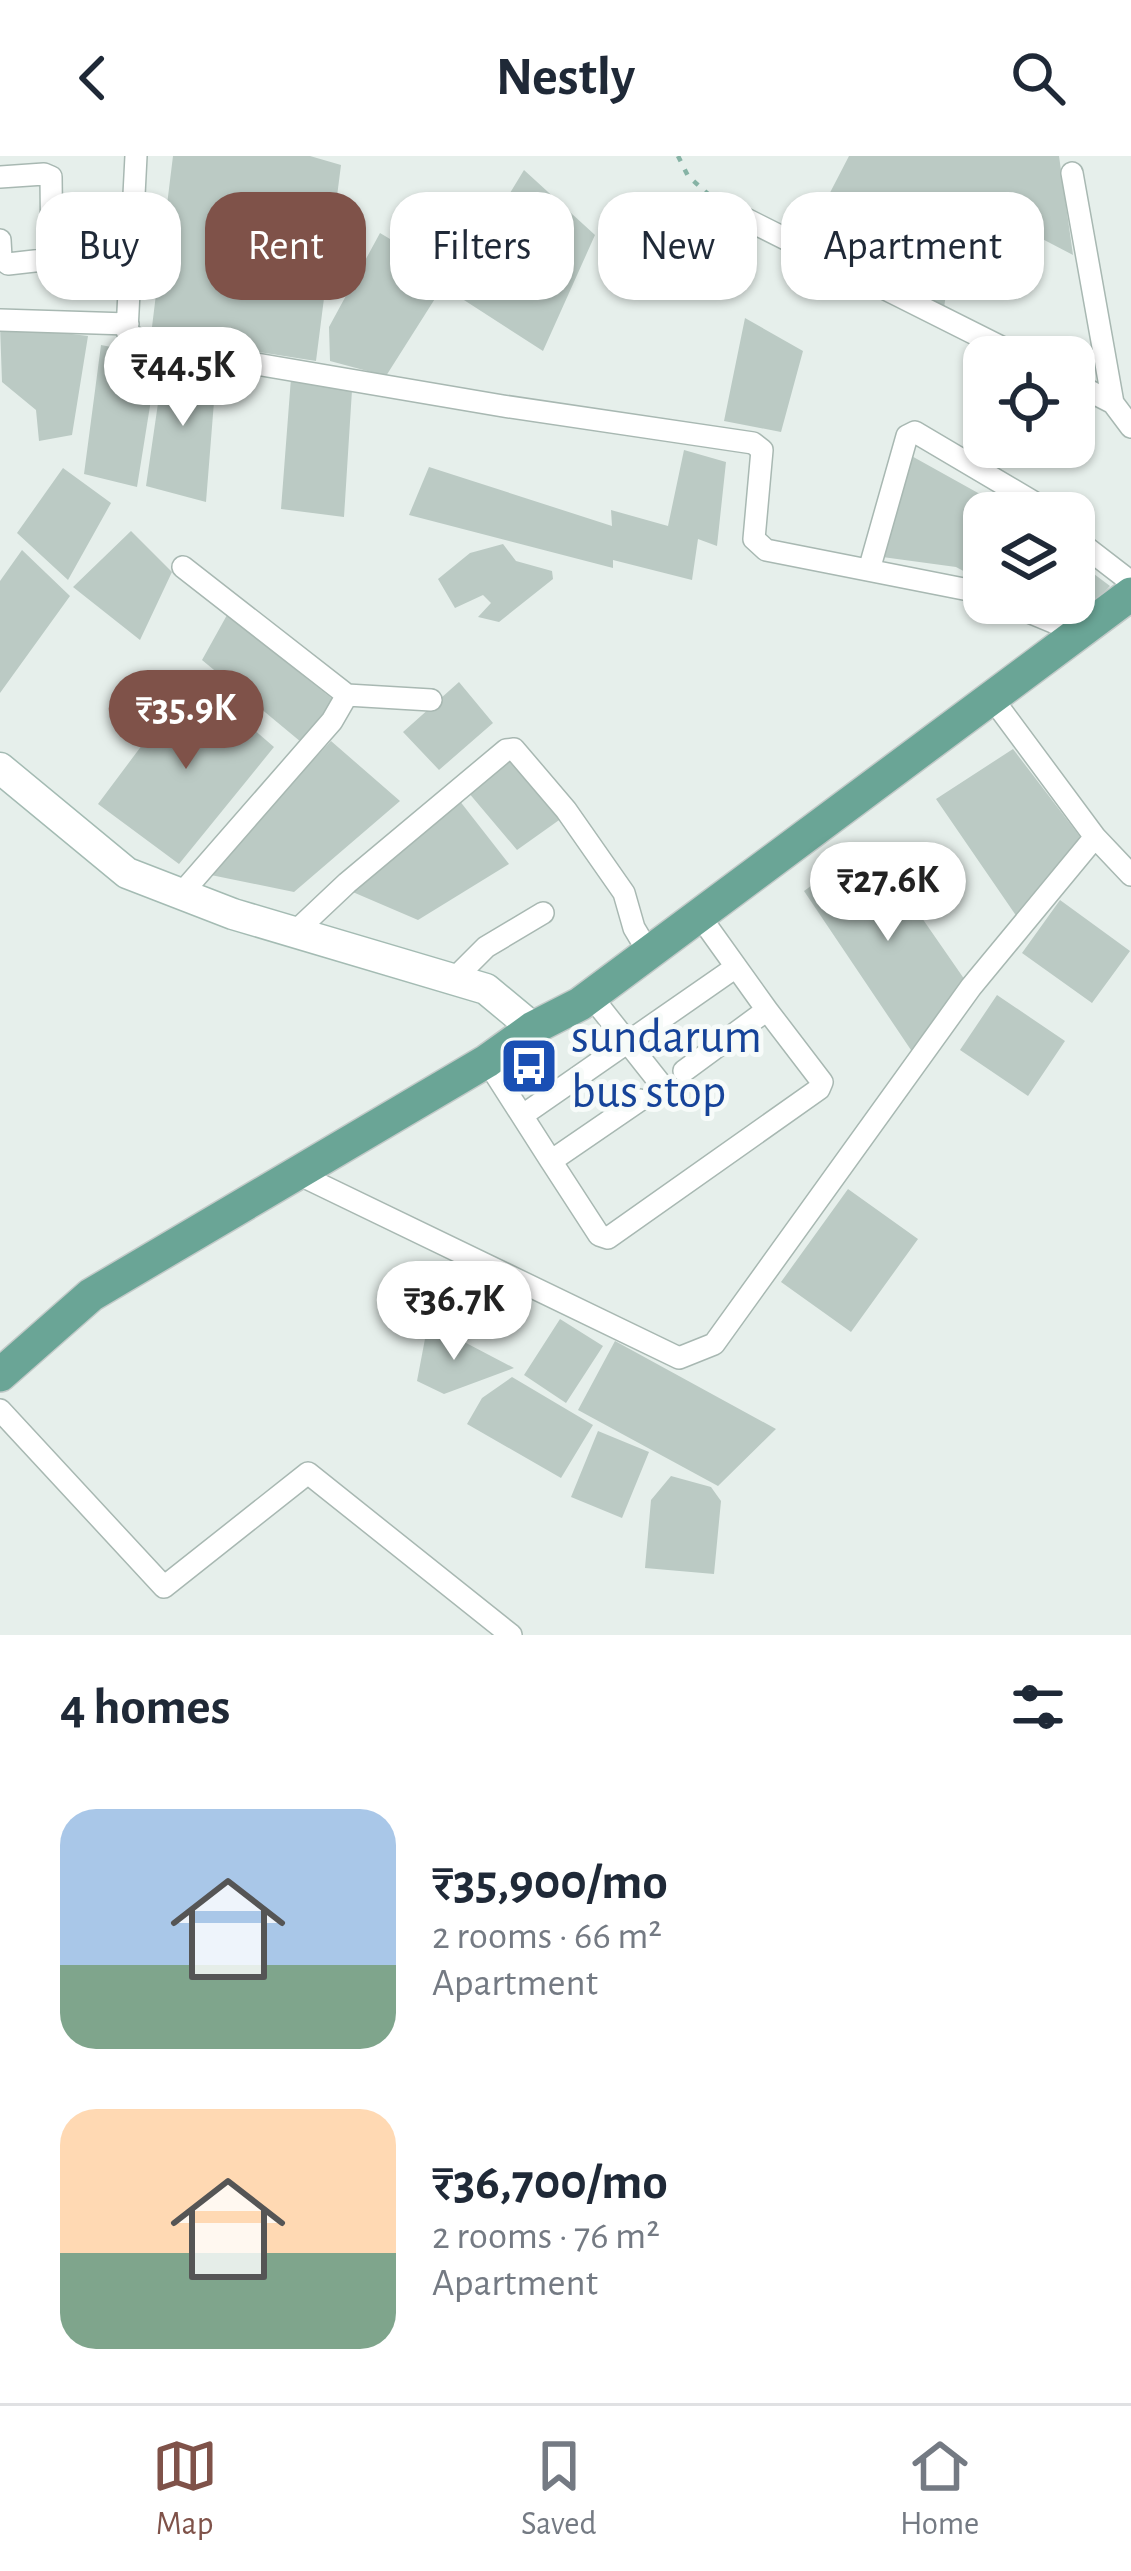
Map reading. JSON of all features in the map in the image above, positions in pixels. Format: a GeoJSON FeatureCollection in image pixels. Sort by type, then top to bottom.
{"type":"FeatureCollection","features":[{"type":"Feature","properties":{"kind":"main road"},"geometry":{"type":"LineString","coordinates":[[0,1375],[91,1295],[590,996],[1131,593]]}},
{"type":"Feature","properties":{"kind":"street"},"geometry":{"type":"LineString","coordinates":[[134,192],[136,156]]}},
{"type":"Feature","properties":{"kind":"street"},"geometry":{"type":"LineString","coordinates":[[1072,173],[1113,403]]}},
{"type":"Feature","properties":{"kind":"street"},"geometry":{"type":"LineString","coordinates":[[0,177],[44,174],[52,177],[52,192]]}},
{"type":"Feature","properties":{"kind":"street"},"geometry":{"type":"LineString","coordinates":[[757,225],[979,336]]}},
{"type":"Feature","properties":{"kind":"street"},"geometry":{"type":"LineString","coordinates":[[0,239],[1,257],[8,264],[36,263]]}},
{"type":"Feature","properties":{"kind":"street"},"geometry":{"type":"LineString","coordinates":[[129,300],[128,331],[145,345],[752,443],[762,451],[754,539],[766,550],[963,589]]}},
{"type":"Feature","properties":{"kind":"street"},"geometry":{"type":"LineString","coordinates":[[0,320],[128,324]]}},
{"type":"Feature","properties":{"kind":"street"},"geometry":{"type":"LineString","coordinates":[[1095,394],[1113,403],[1131,427]]}},
{"type":"Feature","properties":{"kind":"street"},"geometry":{"type":"LineString","coordinates":[[869,570],[907,436],[915,432],[1016,492]]}},
{"type":"Feature","properties":{"kind":"street"},"geometry":{"type":"LineString","coordinates":[[1095,554],[1131,582]]}},
{"type":"Feature","properties":{"kind":"street"},"geometry":{"type":"LineString","coordinates":[[183,567],[346,695],[430,700]]}},
{"type":"Feature","properties":{"kind":"street"},"geometry":{"type":"LineString","coordinates":[[1058,624],[1077,632]]}},
{"type":"Feature","properties":{"kind":"street"},"geometry":{"type":"LineString","coordinates":[[181,894],[332,722],[346,695]]}},
{"type":"Feature","properties":{"kind":"street"},"geometry":{"type":"LineString","coordinates":[[992,698],[1095,837],[1131,875]]}},
{"type":"Feature","properties":{"kind":"street"},"geometry":{"type":"LineString","coordinates":[[296,932],[470,779],[506,750],[514,749],[566,810],[624,893],[634,928],[649,953]]}},
{"type":"Feature","properties":{"kind":"street"},"geometry":{"type":"LineString","coordinates":[[0,767],[127,874],[485,989],[533,1028]]}},
{"type":"Feature","properties":{"kind":"street"},"geometry":{"type":"LineString","coordinates":[[296,1173],[679,1358],[714,1344],[971,987],[1095,837]]}},
{"type":"Feature","properties":{"kind":"street"},"geometry":{"type":"LineString","coordinates":[[453,980],[486,947],[543,914]]}},
{"type":"Feature","properties":{"kind":"street"},"geometry":{"type":"LineString","coordinates":[[487,1061],[599,1235],[608,1238],[819,1089],[822,1082],[699,915]]}},
{"type":"Feature","properties":{"kind":"street"},"geometry":{"type":"LineString","coordinates":[[523,1115],[736,967]]}},
{"type":"Feature","properties":{"kind":"street"},"geometry":{"type":"LineString","coordinates":[[590,996],[667,1092]]}},
{"type":"Feature","properties":{"kind":"street"},"geometry":{"type":"LineString","coordinates":[[684,1071],[767,1010]]}},
{"type":"Feature","properties":{"kind":"street"},"geometry":{"type":"LineString","coordinates":[[551,1161],[640,1100]]}},
{"type":"Feature","properties":{"kind":"street"},"geometry":{"type":"LineString","coordinates":[[0,1409],[164,1587],[308,1473],[511,1635]]}},
{"type":"Feature","properties":{"kind":"path"},"geometry":{"type":"LineString","coordinates":[[679,156],[688,176],[706,192]]}},
{"type":"Feature","properties":{"kind":"building"},"geometry":{"type":"Polygon","coordinates":[[[173,156],[310,156],[341,165],[338,192],[205,192],[205,300],[324,300],[316,361],[151,335],[155,300],[181,300],[181,192],[169,192],[173,156]]]}},
{"type":"Feature","properties":{"kind":"building"},"geometry":{"type":"Polygon","coordinates":[[[849,156],[1059,156],[1073,255],[1044,240],[1044,192],[830,192],[849,156]]]}},
{"type":"Feature","properties":{"kind":"building"},"geometry":{"type":"Polygon","coordinates":[[[524,170],[548,192],[511,192],[524,170]]]}},
{"type":"Feature","properties":{"kind":"building"},"geometry":{"type":"Polygon","coordinates":[[[574,216],[595,235],[574,282],[574,216]]]}},
{"type":"Feature","properties":{"kind":"building"},"geometry":{"type":"Polygon","coordinates":[[[380,233],[390,239],[390,300],[434,300],[386,376],[330,361],[329,327],[344,300],[366,300],[366,259],[380,233]]]}},
{"type":"Feature","properties":{"kind":"building"},"geometry":{"type":"Polygon","coordinates":[[[464,300],[566,300],[543,351],[464,300]]]}},
{"type":"Feature","properties":{"kind":"building"},"geometry":{"type":"Polygon","coordinates":[[[745,318],[803,351],[781,432],[724,421],[745,318]]]}},
{"type":"Feature","properties":{"kind":"building"},"geometry":{"type":"Polygon","coordinates":[[[0,325],[88,336],[72,435],[39,441],[36,410],[2,382],[0,325]]]}},
{"type":"Feature","properties":{"kind":"building"},"geometry":{"type":"Polygon","coordinates":[[[101,345],[158,356],[137,487],[84,474],[101,345]]]}},
{"type":"Feature","properties":{"kind":"building"},"geometry":{"type":"Polygon","coordinates":[[[165,355],[217,364],[206,502],[146,486],[165,355]]]}},
{"type":"Feature","properties":{"kind":"building"},"geometry":{"type":"Polygon","coordinates":[[[291,378],[352,390],[344,517],[281,509],[291,378]]]}},
{"type":"Feature","properties":{"kind":"building"},"geometry":{"type":"Polygon","coordinates":[[[684,450],[726,462],[717,546],[698,539],[692,580],[613,560],[613,568],[409,515],[429,467],[612,526],[611,510],[668,526],[684,450]]]}},
{"type":"Feature","properties":{"kind":"building"},"geometry":{"type":"Polygon","coordinates":[[[908,454],[976,492],[963,492],[963,571],[875,556],[908,454]]]}},
{"type":"Feature","properties":{"kind":"building"},"geometry":{"type":"Polygon","coordinates":[[[63,468],[111,503],[68,580],[17,533],[63,468]]]}},
{"type":"Feature","properties":{"kind":"building"},"geometry":{"type":"Polygon","coordinates":[[[131,531],[172,572],[140,640],[73,587],[131,531]]]}},
{"type":"Feature","properties":{"kind":"building"},"geometry":{"type":"Polygon","coordinates":[[[503,544],[516,561],[552,571],[553,579],[499,622],[478,617],[491,603],[483,595],[455,608],[438,579],[470,553],[503,544]]]}},
{"type":"Feature","properties":{"kind":"building"},"geometry":{"type":"Polygon","coordinates":[[[22,550],[70,596],[0,693],[0,581],[22,550]]]}},
{"type":"Feature","properties":{"kind":"building"},"geometry":{"type":"Polygon","coordinates":[[[1095,575],[1110,586],[1095,602],[1095,575]]]}},
{"type":"Feature","properties":{"kind":"building"},"geometry":{"type":"Polygon","coordinates":[[[227,615],[335,701],[301,742],[202,660],[227,615]]]}},
{"type":"Feature","properties":{"kind":"building"},"geometry":{"type":"Polygon","coordinates":[[[193,677],[274,747],[179,864],[98,804],[193,677]]]}},
{"type":"Feature","properties":{"kind":"building"},"geometry":{"type":"Polygon","coordinates":[[[459,682],[493,723],[439,770],[403,732],[459,682]]]}},
{"type":"Feature","properties":{"kind":"building"},"geometry":{"type":"Polygon","coordinates":[[[331,741],[400,801],[294,892],[206,874],[331,741]]]}},
{"type":"Feature","properties":{"kind":"building"},"geometry":{"type":"Polygon","coordinates":[[[1013,749],[1081,838],[1017,917],[936,799],[1013,749]]]}},
{"type":"Feature","properties":{"kind":"building"},"geometry":{"type":"Polygon","coordinates":[[[509,755],[562,818],[517,850],[468,792],[509,755]]]}},
{"type":"Feature","properties":{"kind":"building"},"geometry":{"type":"Polygon","coordinates":[[[459,800],[509,864],[418,920],[348,890],[459,800]]]}},
{"type":"Feature","properties":{"kind":"building"},"geometry":{"type":"Polygon","coordinates":[[[870,843],[967,983],[913,1053],[804,891],[870,843]]]}},
{"type":"Feature","properties":{"kind":"building"},"geometry":{"type":"Polygon","coordinates":[[[1060,900],[1130,951],[1092,1003],[1022,953],[1060,900]]]}},
{"type":"Feature","properties":{"kind":"building"},"geometry":{"type":"Polygon","coordinates":[[[997,995],[1065,1041],[1028,1096],[960,1050],[997,995]]]}},
{"type":"Feature","properties":{"kind":"building"},"geometry":{"type":"Polygon","coordinates":[[[848,1189],[918,1239],[851,1332],[781,1282],[848,1189]]]}},
{"type":"Feature","properties":{"kind":"building"},"geometry":{"type":"Polygon","coordinates":[[[560,1319],[603,1346],[566,1403],[524,1375],[560,1319]]]}},
{"type":"Feature","properties":{"kind":"building"},"geometry":{"type":"Polygon","coordinates":[[[428,1323],[514,1368],[444,1394],[417,1381],[428,1323]]]}},
{"type":"Feature","properties":{"kind":"building"},"geometry":{"type":"Polygon","coordinates":[[[615,1341],[776,1429],[718,1486],[578,1410],[615,1341]]]}},
{"type":"Feature","properties":{"kind":"building"},"geometry":{"type":"Polygon","coordinates":[[[512,1377],[593,1425],[561,1478],[467,1424],[482,1398],[512,1377]]]}},
{"type":"Feature","properties":{"kind":"building"},"geometry":{"type":"Polygon","coordinates":[[[598,1431],[649,1452],[622,1518],[571,1497],[598,1431]]]}},
{"type":"Feature","properties":{"kind":"building"},"geometry":{"type":"Polygon","coordinates":[[[671,1476],[711,1487],[721,1501],[714,1574],[645,1568],[651,1500],[671,1476]]]}},
{"type":"Feature","properties":{"kind":"place","name":"sundarum bus stop"},"geometry":{"type":"Point","coordinates":[529,1066]}}]}
